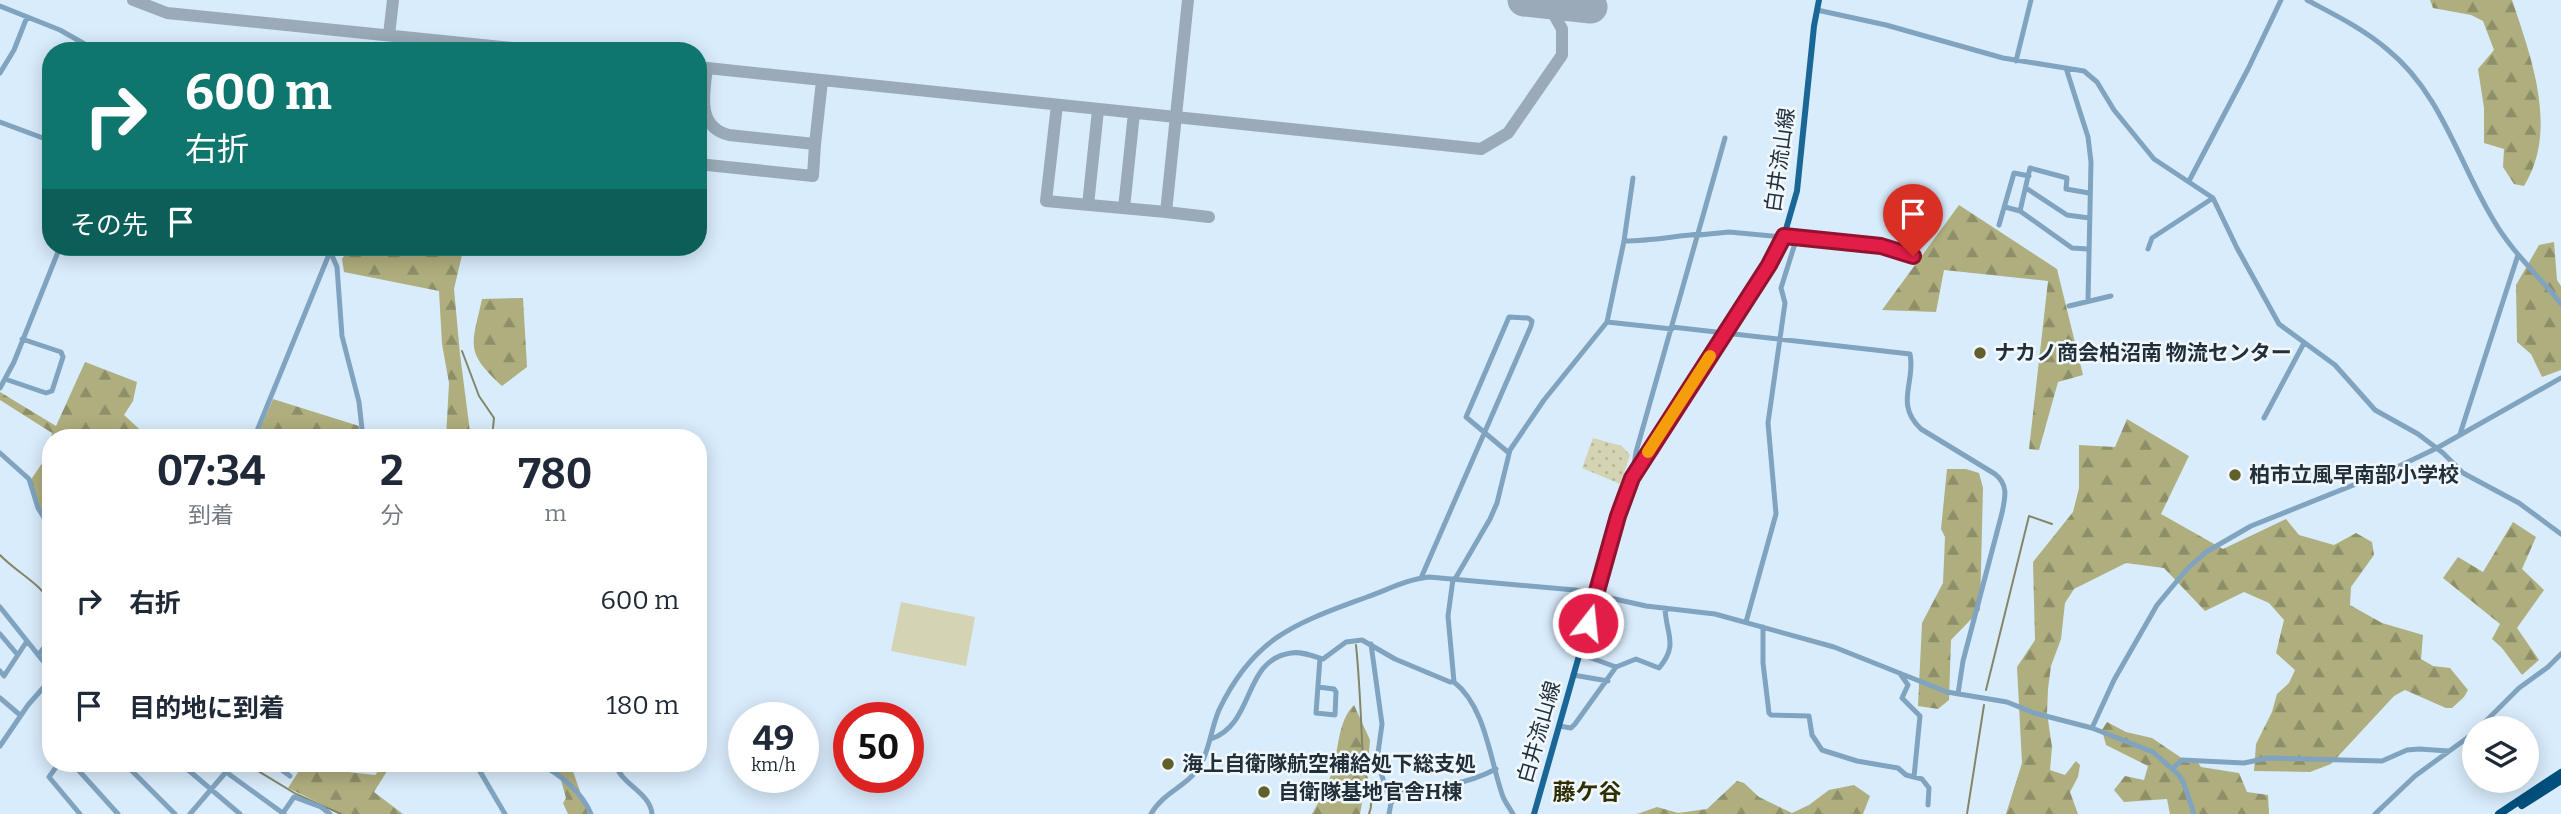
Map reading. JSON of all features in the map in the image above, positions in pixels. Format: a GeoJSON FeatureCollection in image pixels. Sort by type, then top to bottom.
{"type":"FeatureCollection","features":[{"type":"Feature","properties":{"kind":"highway"},"geometry":{"type":"LineString","coordinates":[[2499,814],[2561,773]]}},
{"type":"Feature","properties":{"kind":"highway"},"geometry":{"type":"LineString","coordinates":[[2508,814],[2559,784]]}},
{"type":"Feature","properties":{"kind":"main road","name":"白井流山線"},"geometry":{"type":"LineString","coordinates":[[1534,814],[1618,516],[1632,478],[1769,265],[1784,236],[1797,191],[1819,0]]}},
{"type":"Feature","properties":{"kind":"street"},"geometry":{"type":"LineString","coordinates":[[2015,61],[2031,0]]}},
{"type":"Feature","properties":{"kind":"street"},"geometry":{"type":"LineString","coordinates":[[2189,181],[2281,0]]}},
{"type":"Feature","properties":{"kind":"street"},"geometry":{"type":"LineString","coordinates":[[2307,0],[2358,28],[2402,62],[2442,119],[2486,207],[2518,255],[2561,303]]}},
{"type":"Feature","properties":{"kind":"street"},"geometry":{"type":"LineString","coordinates":[[2325,10],[2326,0]]}},
{"type":"Feature","properties":{"kind":"street"},"geometry":{"type":"LineString","coordinates":[[0,6],[60,30],[81,42]]}},
{"type":"Feature","properties":{"kind":"street"},"geometry":{"type":"LineString","coordinates":[[1817,10],[1886,25],[2015,61],[2084,71],[2091,75],[2114,110],[2154,159],[2213,198],[2279,324],[2334,365],[2375,410],[2418,433],[2463,473],[2519,503],[2561,534]]}},
{"type":"Feature","properties":{"kind":"street"},"geometry":{"type":"LineString","coordinates":[[0,73],[14,50],[27,17]]}},
{"type":"Feature","properties":{"kind":"street"},"geometry":{"type":"LineString","coordinates":[[2066,68],[2088,137],[2091,162],[2088,301]]}},
{"type":"Feature","properties":{"kind":"street"},"geometry":{"type":"LineString","coordinates":[[0,122],[42,138]]}},
{"type":"Feature","properties":{"kind":"street"},"geometry":{"type":"LineString","coordinates":[[1632,478],[1636,452],[1726,138]]}},
{"type":"Feature","properties":{"kind":"street"},"geometry":{"type":"LineString","coordinates":[[2020,211],[2030,168],[2067,178],[2066,189],[2089,193]]}},
{"type":"Feature","properties":{"kind":"street"},"geometry":{"type":"LineString","coordinates":[[1999,225],[2014,173],[2029,176]]}},
{"type":"Feature","properties":{"kind":"street"},"geometry":{"type":"LineString","coordinates":[[1454,682],[1448,616],[1454,579],[1497,503],[1509,453],[1544,400],[1607,322],[1624,241],[1633,178]]}},
{"type":"Feature","properties":{"kind":"street"},"geometry":{"type":"LineString","coordinates":[[2026,188],[2067,215],[2089,218]]}},
{"type":"Feature","properties":{"kind":"street"},"geometry":{"type":"LineString","coordinates":[[2148,250],[2151,238],[2213,198]]}},
{"type":"Feature","properties":{"kind":"street"},"geometry":{"type":"LineString","coordinates":[[2005,207],[2020,211],[2073,248],[2088,249]]}},
{"type":"Feature","properties":{"kind":"street"},"geometry":{"type":"LineString","coordinates":[[1624,241],[1729,232],[1881,246],[1913,256]]}},
{"type":"Feature","properties":{"kind":"street"},"geometry":{"type":"LineString","coordinates":[[1746,622],[1776,514],[1768,423],[1785,303],[1780,294],[1797,237]]}},
{"type":"Feature","properties":{"kind":"street"},"geometry":{"type":"LineString","coordinates":[[2460,434],[2518,255]]}},
{"type":"Feature","properties":{"kind":"street"},"geometry":{"type":"LineString","coordinates":[[0,388],[56,256]]}},
{"type":"Feature","properties":{"kind":"street"},"geometry":{"type":"LineString","coordinates":[[258,429],[328,256]]}},
{"type":"Feature","properties":{"kind":"street"},"geometry":{"type":"LineString","coordinates":[[333,256],[337,267],[342,336],[359,402],[362,429]]}},
{"type":"Feature","properties":{"kind":"street"},"geometry":{"type":"LineString","coordinates":[[2069,306],[2111,296]]}},
{"type":"Feature","properties":{"kind":"street"},"geometry":{"type":"LineString","coordinates":[[1422,578],[1485,433],[1531,326],[1532,321],[1528,318],[1509,317],[1466,417],[1485,433],[1509,453]]}},
{"type":"Feature","properties":{"kind":"street"},"geometry":{"type":"LineString","coordinates":[[1607,322],[1910,354],[1908,406],[1913,422],[2001,479],[2006,496],[1963,661],[1958,694]]}},
{"type":"Feature","properties":{"kind":"street"},"geometry":{"type":"LineString","coordinates":[[5,379],[46,393],[52,391],[63,356],[61,352],[22,339]]}},
{"type":"Feature","properties":{"kind":"street"},"geometry":{"type":"LineString","coordinates":[[2264,418],[2304,343]]}},
{"type":"Feature","properties":{"kind":"street"},"geometry":{"type":"LineString","coordinates":[[2091,728],[2114,680],[2157,605],[2187,569],[2206,552],[2251,526],[2391,470],[2437,448],[2561,378]]}},
{"type":"Feature","properties":{"kind":"street"},"geometry":{"type":"LineString","coordinates":[[0,453],[29,479],[42,514]]}},
{"type":"Feature","properties":{"kind":"street"},"geometry":{"type":"LineString","coordinates":[[1151,814],[1158,802],[1196,772],[1211,739],[1219,710],[1242,673],[1276,637],[1311,618],[1422,578],[1575,590],[1665,608],[1715,614],[1855,654],[1937,689],[2007,702],[2034,713],[2091,728],[2153,752],[2173,768],[2184,784],[2194,814]]}},
{"type":"Feature","properties":{"kind":"street"},"geometry":{"type":"LineString","coordinates":[[0,607],[42,660]]}},
{"type":"Feature","properties":{"kind":"street"},"geometry":{"type":"LineString","coordinates":[[1559,726],[1571,728],[1575,724],[1616,667],[1636,659],[1660,668],[1668,658],[1671,645],[1665,608]]}},
{"type":"Feature","properties":{"kind":"street"},"geometry":{"type":"LineString","coordinates":[[1763,627],[1763,663],[1769,713],[1809,716],[1812,736],[1822,750],[1857,761],[1895,767],[1927,783],[1928,805]]}},
{"type":"Feature","properties":{"kind":"street"},"geometry":{"type":"LineString","coordinates":[[0,634],[17,654]]}},
{"type":"Feature","properties":{"kind":"street"},"geometry":{"type":"LineString","coordinates":[[1211,739],[1229,730],[1246,704],[1259,671],[1266,664],[1294,652],[1323,659],[1346,642],[1362,640],[1395,659],[1463,688],[1483,728],[1503,797],[1513,814]]}},
{"type":"Feature","properties":{"kind":"street"},"geometry":{"type":"LineString","coordinates":[[0,671],[4,676],[27,641]]}},
{"type":"Feature","properties":{"kind":"street"},"geometry":{"type":"LineString","coordinates":[[1371,643],[1382,724],[1378,753],[1381,773],[1391,803],[1389,814]]}},
{"type":"Feature","properties":{"kind":"street"},"geometry":{"type":"LineString","coordinates":[[38,655],[42,650]]}},
{"type":"Feature","properties":{"kind":"street"},"geometry":{"type":"LineString","coordinates":[[2491,716],[2561,653]]}},
{"type":"Feature","properties":{"kind":"street"},"geometry":{"type":"LineString","coordinates":[[1580,654],[1616,667]]}},
{"type":"Feature","properties":{"kind":"street"},"geometry":{"type":"LineString","coordinates":[[1318,687],[1334,689],[1336,692],[1335,715],[1316,713],[1320,658]]}},
{"type":"Feature","properties":{"kind":"street"},"geometry":{"type":"LineString","coordinates":[[1899,672],[1909,685],[1902,698],[1920,716],[1914,777]]}},
{"type":"Feature","properties":{"kind":"street"},"geometry":{"type":"LineString","coordinates":[[1573,675],[1608,681]]}},
{"type":"Feature","properties":{"kind":"street"},"geometry":{"type":"LineString","coordinates":[[1,743],[42,689]]}},
{"type":"Feature","properties":{"kind":"street"},"geometry":{"type":"LineString","coordinates":[[0,698],[20,715]]}},
{"type":"Feature","properties":{"kind":"street"},"geometry":{"type":"LineString","coordinates":[[2375,814],[2415,776],[2462,742]]}},
{"type":"Feature","properties":{"kind":"street"},"geometry":{"type":"LineString","coordinates":[[2173,768],[2182,760],[2228,763],[2268,758],[2382,761],[2407,750],[2449,751]]}},
{"type":"Feature","properties":{"kind":"street"},"geometry":{"type":"LineString","coordinates":[[1391,803],[1406,786],[1433,787],[1455,784],[1474,780],[1496,769]]}},
{"type":"Feature","properties":{"kind":"street"},"geometry":{"type":"LineString","coordinates":[[53,772],[49,777],[80,814]]}},
{"type":"Feature","properties":{"kind":"street"},"geometry":{"type":"LineString","coordinates":[[80,772],[117,814]]}},
{"type":"Feature","properties":{"kind":"street"},"geometry":{"type":"LineString","coordinates":[[133,772],[174,814]]}},
{"type":"Feature","properties":{"kind":"street"},"geometry":{"type":"LineString","coordinates":[[190,772],[240,814]]}},
{"type":"Feature","properties":{"kind":"street"},"geometry":{"type":"LineString","coordinates":[[190,814],[226,772],[283,813],[294,796],[321,807],[330,814]]}},
{"type":"Feature","properties":{"kind":"street"},"geometry":{"type":"LineString","coordinates":[[284,772],[290,776]]}},
{"type":"Feature","properties":{"kind":"street"},"geometry":{"type":"LineString","coordinates":[[480,772],[505,814]]}},
{"type":"Feature","properties":{"kind":"street"},"geometry":{"type":"LineString","coordinates":[[552,772],[564,780],[586,803],[591,814]]}},
{"type":"Feature","properties":{"kind":"street"},"geometry":{"type":"LineString","coordinates":[[620,772],[650,804],[652,814]]}},
{"type":"Feature","properties":{"kind":"green space"},"geometry":{"type":"Polygon","coordinates":[[[2430,0],[2512,0],[2533,69],[2541,118],[2540,141],[2524,186],[2514,184],[2503,167],[2504,149],[2484,143],[2484,108],[2478,69],[2494,50],[2483,21],[2471,15],[2433,8],[2430,0]]]}},
{"type":"Feature","properties":{"kind":"green space"},"geometry":{"type":"Polygon","coordinates":[[[1959,205],[2057,269],[2083,375],[2058,382],[2039,450],[2029,449],[2048,281],[1944,270],[1936,312],[1882,310],[1959,205]]]}},
{"type":"Feature","properties":{"kind":"green space"},"geometry":{"type":"Polygon","coordinates":[[[2554,242],[2557,280],[2561,286],[2561,370],[2542,377],[2531,354],[2517,342],[2516,285],[2539,245],[2554,242]]]}},
{"type":"Feature","properties":{"kind":"green space"},"geometry":{"type":"Polygon","coordinates":[[[344,256],[462,256],[454,289],[470,429],[446,429],[449,383],[442,344],[439,291],[344,272],[344,256]]]}},
{"type":"Feature","properties":{"kind":"green space"},"geometry":{"type":"Polygon","coordinates":[[[523,298],[527,367],[502,386],[481,364],[474,347],[482,299],[523,298]]]}},
{"type":"Feature","properties":{"kind":"green space"},"geometry":{"type":"Polygon","coordinates":[[[85,362],[137,382],[133,401],[124,415],[139,429],[46,429],[0,400],[0,392],[56,426],[85,362]]]}},
{"type":"Feature","properties":{"kind":"green space"},"geometry":{"type":"Polygon","coordinates":[[[273,399],[359,426],[359,429],[260,429],[273,399]]]}},
{"type":"Feature","properties":{"kind":"green space"},"geometry":{"type":"Polygon","coordinates":[[[2127,419],[2189,456],[2161,514],[2223,549],[2286,519],[2299,535],[2334,545],[2356,533],[2372,542],[2374,555],[2351,587],[2350,605],[2382,623],[2423,635],[2421,659],[2433,666],[2450,668],[2468,690],[2464,697],[2452,708],[2446,708],[2405,690],[2394,696],[2331,764],[2310,772],[2254,771],[2256,744],[2272,712],[2277,694],[2289,683],[2295,670],[2276,653],[2284,620],[2269,603],[2244,592],[2205,611],[2164,568],[2126,563],[2074,589],[2065,603],[2061,639],[2051,666],[2047,713],[2052,747],[2050,770],[2065,775],[2076,761],[2080,765],[2078,777],[2070,792],[2078,814],[2006,814],[2022,763],[2017,667],[2035,640],[2033,562],[2073,512],[2079,488],[2079,445],[2115,447],[2127,419]]]}},
{"type":"Feature","properties":{"kind":"green space"},"geometry":{"type":"Polygon","coordinates":[[[1593,438],[1622,446],[1630,455],[1620,484],[1582,468],[1593,438]]]}},
{"type":"Feature","properties":{"kind":"green space"},"geometry":{"type":"Polygon","coordinates":[[[42,463],[42,512],[39,507],[30,481],[42,463]]]}},
{"type":"Feature","properties":{"kind":"green space"},"geometry":{"type":"Polygon","coordinates":[[[1947,469],[1966,469],[1979,473],[1983,488],[1980,610],[1951,640],[1949,700],[1938,709],[1918,706],[1922,623],[1943,583],[1945,537],[1941,529],[1947,469]]]}},
{"type":"Feature","properties":{"kind":"green space"},"geometry":{"type":"Polygon","coordinates":[[[2513,522],[2536,537],[2522,569],[2544,590],[2517,628],[2539,660],[2522,675],[2492,639],[2500,624],[2443,578],[2458,557],[2483,572],[2513,522]]]}},
{"type":"Feature","properties":{"kind":"green space"},"geometry":{"type":"Polygon","coordinates":[[[901,602],[975,617],[966,666],[891,651],[901,602]]]}},
{"type":"Feature","properties":{"kind":"green space"},"geometry":{"type":"Polygon","coordinates":[[[1354,705],[1370,740],[1360,814],[1312,814],[1329,780],[1342,726],[1354,705]]]}},
{"type":"Feature","properties":{"kind":"green space"},"geometry":{"type":"Polygon","coordinates":[[[2107,722],[2126,732],[2152,738],[2189,763],[2197,761],[2201,767],[2239,773],[2247,792],[2268,795],[2269,814],[2170,814],[2167,799],[2124,802],[2114,790],[2125,776],[2144,780],[2148,766],[2106,745],[2102,730],[2107,722]]]}},
{"type":"Feature","properties":{"kind":"green space"},"geometry":{"type":"Polygon","coordinates":[[[298,772],[375,775],[378,772],[386,772],[374,792],[403,814],[342,814],[288,788],[298,772]]]}},
{"type":"Feature","properties":{"kind":"green space"},"geometry":{"type":"Polygon","coordinates":[[[553,772],[573,772],[588,814],[568,814],[563,803],[566,798],[561,780],[553,772]]]}},
{"type":"Feature","properties":{"kind":"green space"},"geometry":{"type":"Polygon","coordinates":[[[1737,781],[1744,783],[1759,797],[1792,813],[1809,805],[1829,790],[1854,785],[1870,796],[1863,814],[1637,814],[1657,807],[1678,813],[1707,809],[1737,781]]]}},
{"type":"Feature","properties":{"kind":"waterway"},"geometry":{"type":"LineString","coordinates":[[462,351],[479,396],[494,418],[493,429]]}},
{"type":"Feature","properties":{"kind":"waterway"},"geometry":{"type":"LineString","coordinates":[[1986,690],[2029,516],[2052,524]]}},
{"type":"Feature","properties":{"kind":"waterway"},"geometry":{"type":"LineString","coordinates":[[0,555],[42,591]]}},
{"type":"Feature","properties":{"kind":"waterway"},"geometry":{"type":"LineString","coordinates":[[1356,645],[1363,761],[1371,801],[1369,814]]}},
{"type":"Feature","properties":{"kind":"waterway"},"geometry":{"type":"LineString","coordinates":[[1967,814],[1984,705]]}},
{"type":"Feature","properties":{"kind":"waterway"},"geometry":{"type":"LineString","coordinates":[[260,772],[296,794],[341,814]]}},
{"type":"Feature","properties":{"kind":"taxiway"},"geometry":{"type":"LineString","coordinates":[[133,0],[167,13],[452,42]]}},
{"type":"Feature","properties":{"kind":"taxiway"},"geometry":{"type":"LineString","coordinates":[[389,35],[393,0]]}},
{"type":"Feature","properties":{"kind":"taxiway"},"geometry":{"type":"LineString","coordinates":[[1057,105],[1046,201],[1166,212],[1188,0]]}},
{"type":"Feature","properties":{"kind":"taxiway"},"geometry":{"type":"LineString","coordinates":[[707,68],[1481,149],[1508,133],[1562,55],[1562,29],[1552,11],[1538,1]]}},
{"type":"Feature","properties":{"kind":"taxiway"},"geometry":{"type":"LineString","coordinates":[[707,117],[718,131],[729,135],[815,144],[822,81]]}},
{"type":"Feature","properties":{"kind":"taxiway"},"geometry":{"type":"LineString","coordinates":[[1088,205],[1098,110]]}},
{"type":"Feature","properties":{"kind":"taxiway"},"geometry":{"type":"LineString","coordinates":[[1124,208],[1134,113]]}},
{"type":"Feature","properties":{"kind":"taxiway"},"geometry":{"type":"LineString","coordinates":[[707,165],[813,176],[815,144]]}},
{"type":"Feature","properties":{"kind":"taxiway"},"geometry":{"type":"LineString","coordinates":[[1166,212],[1209,217]]}},
{"type":"Feature","properties":{"kind":"runway"},"geometry":{"type":"LineString","coordinates":[[1524,0],[1591,7]]}},
{"type":"Feature","properties":{"kind":"slow traffic"},"geometry":{"type":"LineString","coordinates":[[1648,452],[1710,356]]}},
{"type":"Feature","properties":{"kind":"place","name":"ナカノ商会柏沼南 物流センター"},"geometry":{"type":"Point","coordinates":[1980,353]}},
{"type":"Feature","properties":{"kind":"place","name":"柏市立風早南部小学校"},"geometry":{"type":"Point","coordinates":[2235,475]}},
{"type":"Feature","properties":{"kind":"place","name":"海上自衛隊航空補給処下総支処"},"geometry":{"type":"Point","coordinates":[1168,764]}},
{"type":"Feature","properties":{"kind":"place","name":"自衛隊基地官舎H棟"},"geometry":{"type":"Point","coordinates":[1264,792]}},
{"type":"Feature","properties":{"kind":"district","name":"藤ケ谷"},"geometry":{"type":"Point","coordinates":[1587,792]}},
{"type":"Feature","properties":{"kind":"route"},"geometry":{"type":"LineString","coordinates":[[1588,623],[1618,516],[1632,478],[1769,265],[1784,236],[1881,246],[1913,256]]}}]}
